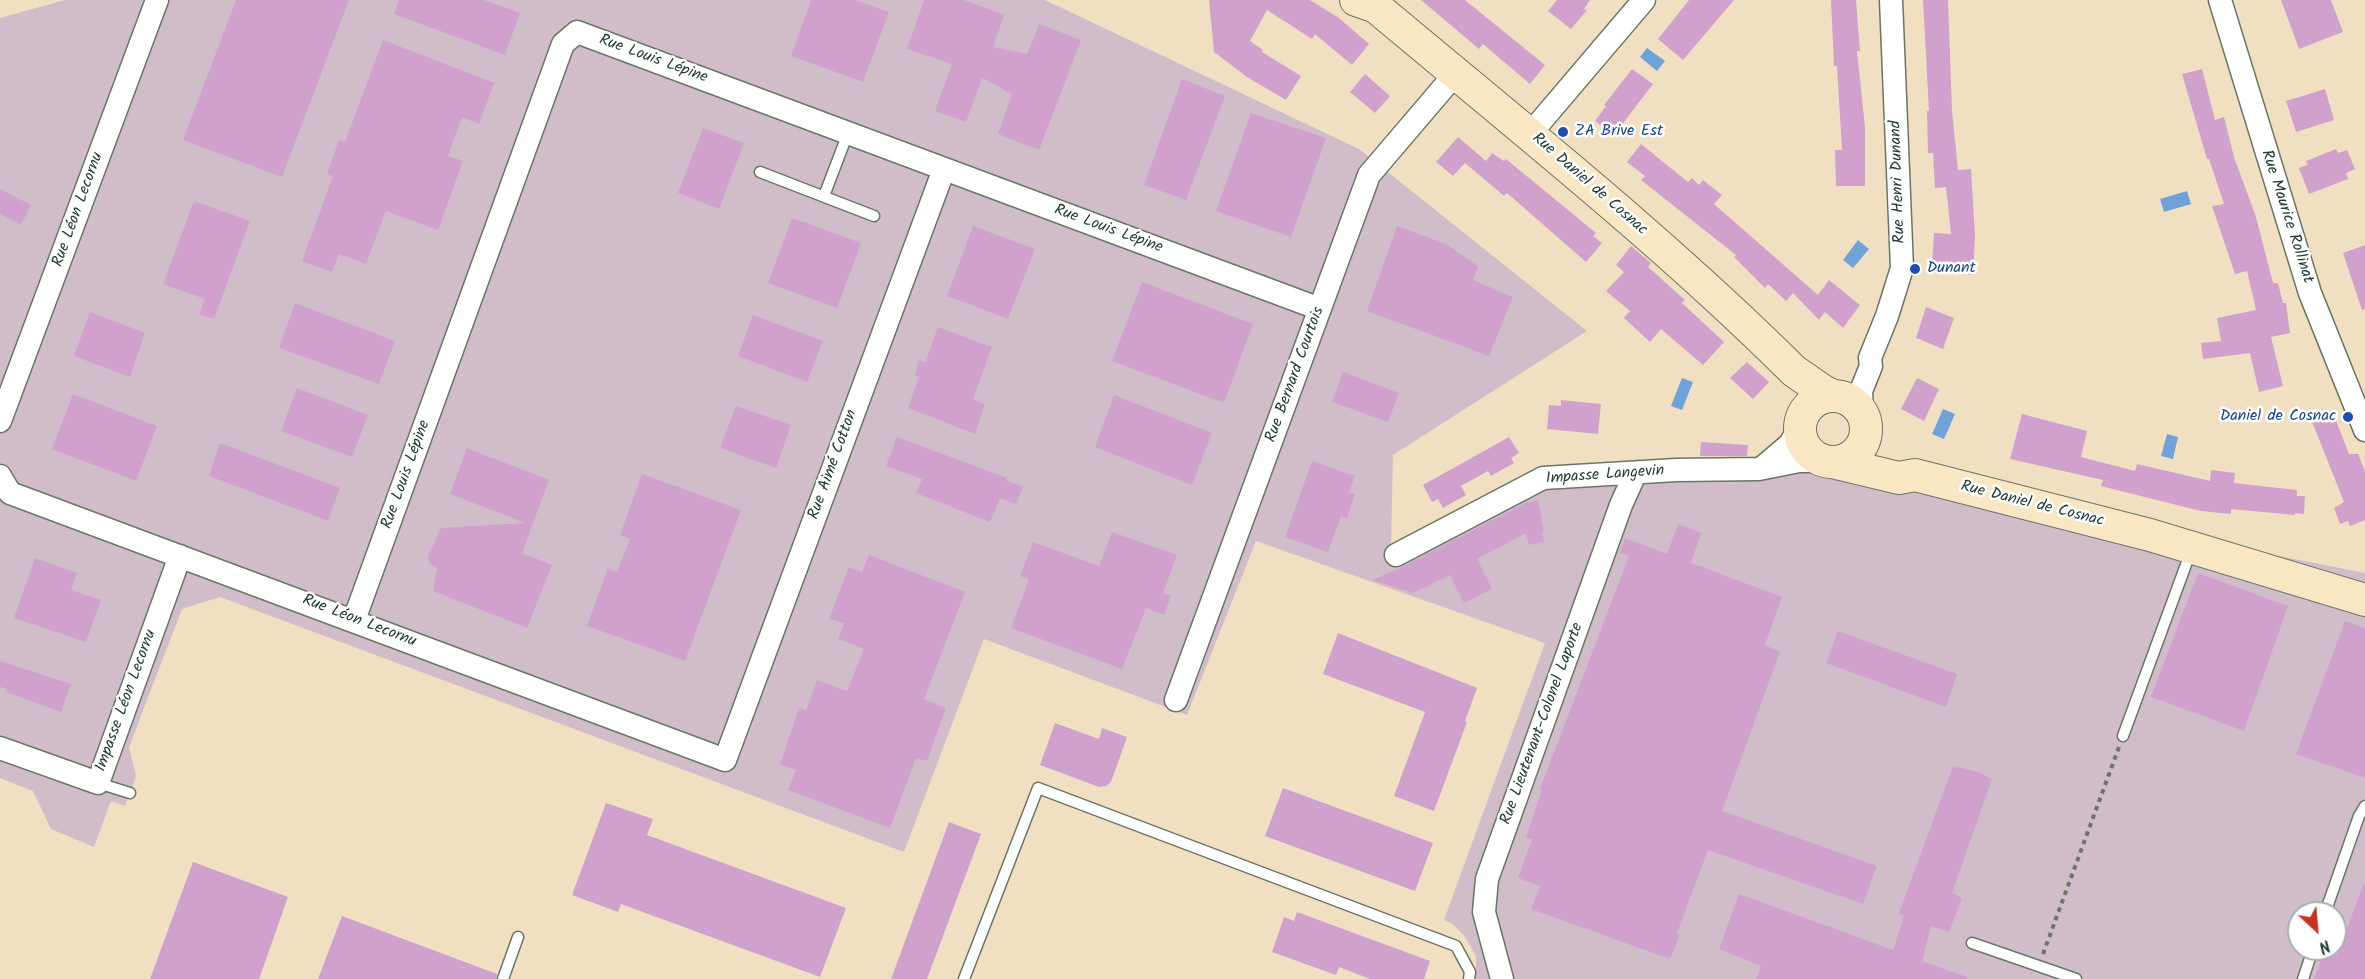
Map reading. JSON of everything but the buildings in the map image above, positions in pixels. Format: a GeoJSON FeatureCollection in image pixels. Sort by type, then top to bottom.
{"type":"FeatureCollection","features":[{"type":"Feature","properties":{"kind":"street","name":"Rue Léon Lecornu"},"geometry":{"type":"LineString","coordinates":[[0,421],[157,0]]}},
{"type":"Feature","properties":{"kind":"street"},"geometry":{"type":"LineString","coordinates":[[1530,134],[1644,0]]}},
{"type":"Feature","properties":{"kind":"street","name":"Rue Henri Dunand"},"geometry":{"type":"LineString","coordinates":[[1849,407],[1861,390],[1871,366],[1870,358],[1887,316],[1902,268],[1891,0]]}},
{"type":"Feature","properties":{"kind":"street","name":"Rue Maurice Rollinat"},"geometry":{"type":"LineString","coordinates":[[2220,0],[2310,293],[2365,430]]}},
{"type":"Feature","properties":{"kind":"street","name":"Rue Daniel de Cosnac"},"geometry":{"type":"LineString","coordinates":[[1369,2],[1626,216],[1794,371],[1849,407],[1876,443],[1915,475]]}},
{"type":"Feature","properties":{"kind":"street","name":"Rue Louis Lépine"},"geometry":{"type":"LineString","coordinates":[[354,620],[563,44],[577,32],[1320,309]]}},
{"type":"Feature","properties":{"kind":"street","name":"Rue Bernard Courtois"},"geometry":{"type":"LineString","coordinates":[[1176,700],[1370,175],[1456,74]]}},
{"type":"Feature","properties":{"kind":"street","name":"Rue Aimé Cotton"},"geometry":{"type":"LineString","coordinates":[[724,760],[944,169]]}},
{"type":"Feature","properties":{"kind":"street"},"geometry":{"type":"LineString","coordinates":[[1759,469],[1784,450],[1800,424],[1807,408],[1815,400],[1849,407],[1866,435],[1857,453],[1847,459],[1830,462],[1814,457],[1805,448],[1800,424],[1800,393],[1794,371]]}},
{"type":"Feature","properties":{"kind":"street","name":"Impasse Langevin"},"geometry":{"type":"LineString","coordinates":[[1396,555],[1544,478],[1676,470],[1759,469],[1799,461],[1830,462]]}},
{"type":"Feature","properties":{"kind":"street","name":"Rue Daniel de Cosnac"},"geometry":{"type":"LineString","coordinates":[[1830,462],[1899,478],[1915,475],[2150,535],[2365,600]]}},
{"type":"Feature","properties":{"kind":"street","name":"Rue Lieutenant-Colonel Laporte"},"geometry":{"type":"LineString","coordinates":[[1502,979],[1484,912],[1487,879],[1621,505],[1635,474]]}},
{"type":"Feature","properties":{"kind":"street","name":"Rue Léon Lecornu"},"geometry":{"type":"LineString","coordinates":[[0,476],[10,493],[724,760]]}},
{"type":"Feature","properties":{"kind":"street","name":"Rue Daniel de Cosnac"},"geometry":{"type":"LineString","coordinates":[[2150,535],[2237,545],[2365,578]]}},
{"type":"Feature","properties":{"kind":"street","name":"Impasse Léon Lecornu"},"geometry":{"type":"LineString","coordinates":[[0,748],[98,783],[180,556]]}},
{"type":"Feature","properties":{"kind":"street"},"geometry":{"type":"LineString","coordinates":[[2231,559],[2260,558],[2365,590]]}},
{"type":"Feature","properties":{"kind":"lane"},"geometry":{"type":"LineString","coordinates":[[824,195],[848,133]]}},
{"type":"Feature","properties":{"kind":"lane"},"geometry":{"type":"LineString","coordinates":[[760,172],[874,216]]}},
{"type":"Feature","properties":{"kind":"lane"},"geometry":{"type":"LineString","coordinates":[[2123,736],[2192,547]]}},
{"type":"Feature","properties":{"kind":"lane"},"geometry":{"type":"LineString","coordinates":[[98,783],[130,793]]}},
{"type":"Feature","properties":{"kind":"lane"},"geometry":{"type":"LineString","coordinates":[[964,979],[1038,788],[1456,946],[1470,972],[1469,979]]}},
{"type":"Feature","properties":{"kind":"lane"},"geometry":{"type":"LineString","coordinates":[[2329,901],[2359,816],[2365,806]]}},
{"type":"Feature","properties":{"kind":"lane"},"geometry":{"type":"LineString","coordinates":[[503,979],[518,937]]}},
{"type":"Feature","properties":{"kind":"lane"},"geometry":{"type":"LineString","coordinates":[[1972,943],[2076,979]]}},
{"type":"Feature","properties":{"kind":"lane"},"geometry":{"type":"LineString","coordinates":[[2302,979],[2309,961]]}},
{"type":"Feature","properties":{"kind":"path"},"geometry":{"type":"LineString","coordinates":[[2039,966],[2123,736]]}},
{"type":"Feature","properties":{"kind":"shaded area"},"geometry":{"type":"Polygon","coordinates":[[[65,0],[1045,0],[1359,149],[1587,331],[1393,455],[1391,548],[1535,471],[1824,466],[2365,573],[2365,979],[1476,979],[1476,956],[1465,937],[1454,925],[1444,920],[1545,643],[1256,541],[1187,715],[984,639],[904,852],[220,597],[182,609],[129,747],[136,776],[125,806],[111,801],[94,847],[51,829],[33,791],[0,778],[0,18],[65,0]]]}},
{"type":"Feature","properties":{"kind":"water"},"geometry":{"type":"Polygon","coordinates":[[[1647,48],[1665,61],[1657,71],[1640,57],[1647,48]]]}},
{"type":"Feature","properties":{"kind":"water"},"geometry":{"type":"Polygon","coordinates":[[[2187,191],[2191,204],[2164,212],[2160,199],[2187,191]]]}},
{"type":"Feature","properties":{"kind":"water"},"geometry":{"type":"Polygon","coordinates":[[[1858,240],[1869,249],[1853,268],[1843,260],[1858,240]]]}},
{"type":"Feature","properties":{"kind":"water"},"geometry":{"type":"Polygon","coordinates":[[[1682,378],[1693,382],[1682,410],[1671,406],[1682,378]]]}},
{"type":"Feature","properties":{"kind":"water"},"geometry":{"type":"Polygon","coordinates":[[[1943,409],[1955,414],[1944,439],[1932,434],[1943,409]]]}},
{"type":"Feature","properties":{"kind":"water"},"geometry":{"type":"Polygon","coordinates":[[[2167,434],[2178,437],[2173,459],[2161,456],[2167,434]]]}},
{"type":"Feature","properties":{"kind":"place","name":"ZA Brive Est"},"geometry":{"type":"Point","coordinates":[1563,132]}},
{"type":"Feature","properties":{"kind":"place","name":"Dunant"},"geometry":{"type":"Point","coordinates":[1915,269]}},
{"type":"Feature","properties":{"kind":"place","name":"Daniel de Cosnac"},"geometry":{"type":"Point","coordinates":[2348,417]}}]}
